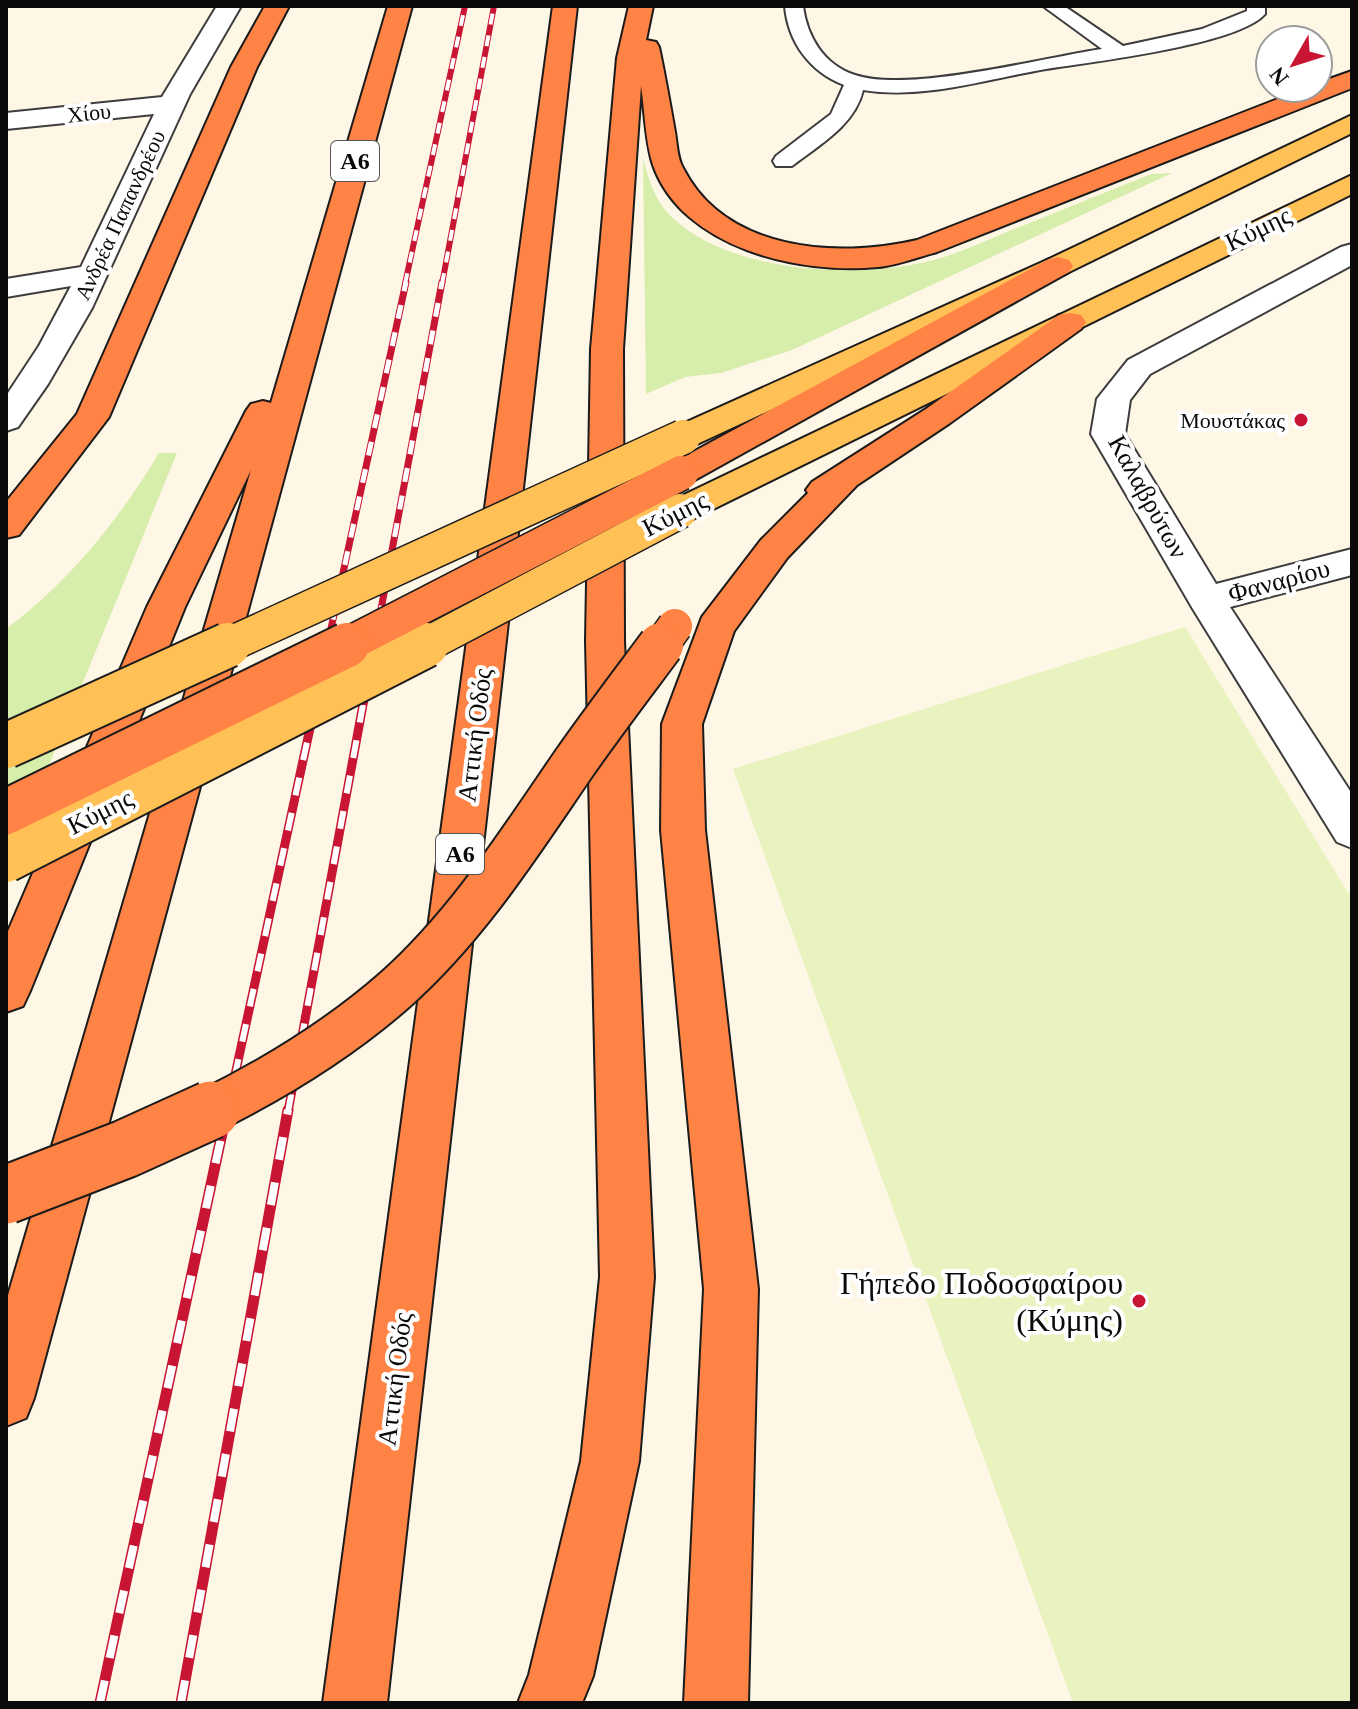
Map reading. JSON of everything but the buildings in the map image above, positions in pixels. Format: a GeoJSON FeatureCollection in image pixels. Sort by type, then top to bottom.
{"type":"FeatureCollection","features":[{"type":"Feature","properties":{"kind":"highway"},"geometry":{"type":"LineString","coordinates":[[6,526],[92,417],[244,67],[277,6]]}},
{"type":"Feature","properties":{"kind":"highway","name":"Α6"},"geometry":{"type":"LineString","coordinates":[[6,1398],[400,6]]}},
{"type":"Feature","properties":{"kind":"highway","name":"Αττική Οδός"},"geometry":{"type":"LineString","coordinates":[[355,1703],[565,6]]}},
{"type":"Feature","properties":{"kind":"highway"},"geometry":{"type":"LineString","coordinates":[[640,13],[667,165],[688,200],[716,226],[753,242],[821,257],[878,258],[927,246],[1352,79]]}},
{"type":"Feature","properties":{"kind":"highway"},"geometry":{"type":"LineString","coordinates":[[550,1703],[561,1676],[610,1461],[627,1277],[605,641],[607,349],[630,58],[640,13]]}},
{"type":"Feature","properties":{"kind":"highway"},"geometry":{"type":"LineString","coordinates":[[6,812],[435,601],[681,473],[1058,266]]}},
{"type":"Feature","properties":{"kind":"highway"},"geometry":{"type":"LineString","coordinates":[[6,991],[166,607],[310,316]]}},
{"type":"Feature","properties":{"kind":"highway"},"geometry":{"type":"LineString","coordinates":[[6,1195],[147,1141],[243,1097],[294,1067],[353,1025],[398,988],[486,893],[594,736],[675,626],[755,539],[849,472],[938,416],[1070,322]]}},
{"type":"Feature","properties":{"kind":"highway"},"geometry":{"type":"LineString","coordinates":[[716,1703],[731,1289],[683,830],[682,724],[716,627],[774,549],[849,472]]}},
{"type":"Feature","properties":{"kind":"main road","name":"Κύμης"},"geometry":{"type":"LineString","coordinates":[[1058,266],[1352,123]]}},
{"type":"Feature","properties":{"kind":"main road","name":"Κύμης"},"geometry":{"type":"LineString","coordinates":[[6,746],[681,473],[1070,322],[1352,183]]}},
{"type":"Feature","properties":{"kind":"main road","name":"Κύμης"},"geometry":{"type":"LineString","coordinates":[[6,860],[367,675],[681,473]]}},
{"type":"Feature","properties":{"kind":"street","name":"Ανδρέα Παπανδρέου"},"geometry":{"type":"LineString","coordinates":[[6,420],[35,383],[60,343],[172,104],[229,6]]}},
{"type":"Feature","properties":{"kind":"street","name":"Χίου"},"geometry":{"type":"LineString","coordinates":[[6,121],[172,104]]}},
{"type":"Feature","properties":{"kind":"street","name":"Καλαβρύτων"},"geometry":{"type":"LineString","coordinates":[[1352,253],[1139,367],[1114,399],[1108,434],[1206,600],[1352,830]]}},
{"type":"Feature","properties":{"kind":"street"},"geometry":{"type":"LineString","coordinates":[[6,288],[92,274]]}},
{"type":"Feature","properties":{"kind":"street","name":"Φαναρίου"},"geometry":{"type":"LineString","coordinates":[[1206,600],[1352,562]]}},
{"type":"Feature","properties":{"kind":"lane"},"geometry":{"type":"LineString","coordinates":[[794,6],[797,23],[818,63],[855,82],[884,86],[918,84],[1203,34],[1242,22],[1256,14],[1256,6]]}},
{"type":"Feature","properties":{"kind":"lane"},"geometry":{"type":"LineString","coordinates":[[1052,6],[1118,51]]}},
{"type":"Feature","properties":{"kind":"lane"},"geometry":{"type":"LineString","coordinates":[[784,161],[847,110],[854,95],[855,82]]}},
{"type":"Feature","properties":{"kind":"green space"},"geometry":{"type":"Polygon","coordinates":[[[643,159],[662,205],[673,218],[698,237],[764,262],[839,270],[911,265],[941,258],[1151,174],[1172,173],[792,350],[721,373],[685,377],[646,394],[643,159]]]}},
{"type":"Feature","properties":{"kind":"green space"},"geometry":{"type":"Polygon","coordinates":[[[159,453],[177,453],[6,870],[6,629],[72,570],[127,502],[159,453]]]}},
{"type":"Feature","properties":{"kind":"green space","name":"Γήπεδο Ποδοσφαίρου (Κύμης)"},"geometry":{"type":"Polygon","coordinates":[[[1185,627],[1352,899],[1352,1703],[1073,1703],[733,769],[1185,627]]]}},
{"type":"Feature","properties":{"kind":"railway"},"geometry":{"type":"LineString","coordinates":[[405,284],[465,6]]}},
{"type":"Feature","properties":{"kind":"railway"},"geometry":{"type":"LineString","coordinates":[[442,284],[494,6]]}},
{"type":"Feature","properties":{"kind":"railway"},"geometry":{"type":"LineString","coordinates":[[327,647],[406,282]]}},
{"type":"Feature","properties":{"kind":"railway"},"geometry":{"type":"LineString","coordinates":[[374,647],[442,282]]}},
{"type":"Feature","properties":{"kind":"railway"},"geometry":{"type":"LineString","coordinates":[[227,1112],[328,645]]}},
{"type":"Feature","properties":{"kind":"railway"},"geometry":{"type":"LineString","coordinates":[[288,1112],[374,645]]}},
{"type":"Feature","properties":{"kind":"railway"},"geometry":{"type":"LineString","coordinates":[[100,1703],[227,1110]]}},
{"type":"Feature","properties":{"kind":"railway"},"geometry":{"type":"LineString","coordinates":[[181,1703],[288,1110]]}},
{"type":"Feature","properties":{"kind":"place","name":"Μουστάκας"},"geometry":{"type":"Point","coordinates":[1301,420]}},
{"type":"Feature","properties":{"kind":"place","name":"Γήπεδο Ποδοσφαίρου (Κύμης)"},"geometry":{"type":"Point","coordinates":[1139,1301]}}]}
